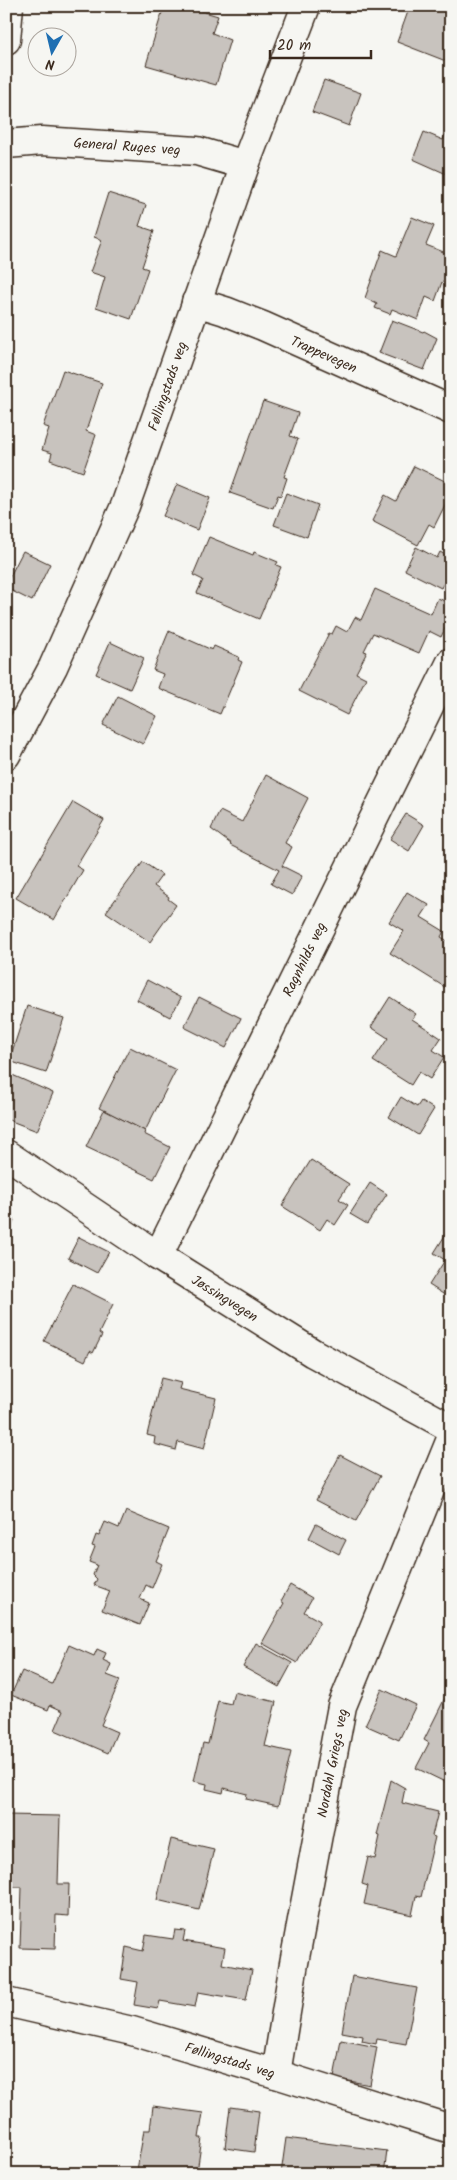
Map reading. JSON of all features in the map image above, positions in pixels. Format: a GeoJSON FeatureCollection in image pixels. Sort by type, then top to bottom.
{"type":"FeatureCollection","features":[{"type":"Feature","properties":{"kind":"street"},"geometry":{"type":"LineString","coordinates":[[6,40],[9,6]]}},
{"type":"Feature","properties":{"kind":"street","name":"Føllingstads veg"},"geometry":{"type":"LineString","coordinates":[[6,755],[53,667],[125,506],[245,165],[306,6]]}},
{"type":"Feature","properties":{"kind":"street","name":"General Ruges veg"},"geometry":{"type":"LineString","coordinates":[[6,144],[42,141],[197,151],[245,165]]}},
{"type":"Feature","properties":{"kind":"street","name":"Trappevegen"},"geometry":{"type":"LineString","coordinates":[[196,302],[263,326],[451,410]]}},
{"type":"Feature","properties":{"kind":"street","name":"Ragnhilds veg"},"geometry":{"type":"LineString","coordinates":[[158,1256],[451,662]]}},
{"type":"Feature","properties":{"kind":"street","name":"Jøssingvegen"},"geometry":{"type":"LineString","coordinates":[[6,1154],[158,1256],[313,1353],[451,1428]]}},
{"type":"Feature","properties":{"kind":"street","name":"Nordahl Griegs veg"},"geometry":{"type":"LineString","coordinates":[[276,2074],[294,1964],[342,1706],[451,1439]]}},
{"type":"Feature","properties":{"kind":"street","name":"Føllingstads veg"},"geometry":{"type":"LineString","coordinates":[[6,2002],[132,2031],[451,2129]]}},
{"type":"Feature","properties":{"kind":"building"},"geometry":{"type":"Polygon","coordinates":[[[164,6],[185,6],[218,16],[212,33],[230,40],[216,85],[146,65],[164,6]]]}},
{"type":"Feature","properties":{"kind":"building"},"geometry":{"type":"Polygon","coordinates":[[[410,6],[451,6],[451,63],[397,42],[410,6]]]}},
{"type":"Feature","properties":{"kind":"building"},"geometry":{"type":"Polygon","coordinates":[[[324,80],[361,93],[349,126],[312,112],[324,80]]]}},
{"type":"Feature","properties":{"kind":"building"},"geometry":{"type":"Polygon","coordinates":[[[451,120],[451,176],[413,159],[424,132],[443,140],[451,120]]]}},
{"type":"Feature","properties":{"kind":"building"},"geometry":{"type":"Polygon","coordinates":[[[108,193],[146,205],[139,226],[154,231],[142,267],[148,269],[131,319],[96,307],[105,277],[90,272],[102,240],[94,237],[108,193]]]}},
{"type":"Feature","properties":{"kind":"building"},"geometry":{"type":"Polygon","coordinates":[[[412,217],[434,226],[426,245],[451,255],[451,277],[448,284],[442,282],[435,301],[426,297],[418,320],[392,309],[390,314],[375,308],[377,304],[365,298],[382,250],[396,256],[412,217]]]}},
{"type":"Feature","properties":{"kind":"building"},"geometry":{"type":"Polygon","coordinates":[[[392,320],[424,331],[437,338],[424,370],[379,353],[392,320]]]}},
{"type":"Feature","properties":{"kind":"building"},"geometry":{"type":"Polygon","coordinates":[[[63,370],[102,383],[86,431],[96,435],[83,472],[50,460],[52,453],[42,450],[49,428],[43,426],[63,370]]]}},
{"type":"Feature","properties":{"kind":"building"},"geometry":{"type":"Polygon","coordinates":[[[263,401],[298,413],[290,436],[298,439],[284,477],[287,478],[281,496],[278,495],[273,508],[230,493],[263,401]]]}},
{"type":"Feature","properties":{"kind":"building"},"geometry":{"type":"Polygon","coordinates":[[[414,466],[451,484],[451,493],[434,527],[429,524],[418,545],[372,521],[385,495],[396,501],[414,466]]]}},
{"type":"Feature","properties":{"kind":"building"},"geometry":{"type":"Polygon","coordinates":[[[177,484],[210,498],[197,530],[163,516],[177,484]]]}},
{"type":"Feature","properties":{"kind":"building"},"geometry":{"type":"Polygon","coordinates":[[[286,493],[318,505],[307,537],[274,525],[286,493]]]}},
{"type":"Feature","properties":{"kind":"building"},"geometry":{"type":"Polygon","coordinates":[[[209,537],[253,555],[254,552],[278,562],[276,565],[281,567],[259,619],[197,593],[203,580],[193,575],[209,537]]]}},
{"type":"Feature","properties":{"kind":"building"},"geometry":{"type":"Polygon","coordinates":[[[416,547],[437,558],[440,552],[451,558],[451,570],[441,588],[405,570],[416,547]]]}},
{"type":"Feature","properties":{"kind":"building"},"geometry":{"type":"Polygon","coordinates":[[[23,551],[50,564],[32,601],[6,588],[6,584],[23,551]]]}},
{"type":"Feature","properties":{"kind":"building"},"geometry":{"type":"Polygon","coordinates":[[[375,589],[431,614],[438,598],[451,604],[451,616],[441,637],[429,631],[419,653],[373,633],[364,651],[367,652],[356,673],[366,678],[347,715],[299,691],[329,633],[332,634],[336,626],[347,632],[355,617],[361,620],[375,589]]]}},
{"type":"Feature","properties":{"kind":"building"},"geometry":{"type":"Polygon","coordinates":[[[169,631],[212,650],[214,646],[239,657],[238,660],[242,662],[220,714],[158,688],[163,674],[153,670],[169,631]]]}},
{"type":"Feature","properties":{"kind":"building"},"geometry":{"type":"Polygon","coordinates":[[[110,642],[144,658],[130,689],[96,674],[110,642]]]}},
{"type":"Feature","properties":{"kind":"building"},"geometry":{"type":"Polygon","coordinates":[[[118,696],[157,716],[143,744],[103,725],[118,696]]]}},
{"type":"Feature","properties":{"kind":"building"},"geometry":{"type":"Polygon","coordinates":[[[266,775],[308,798],[285,843],[292,847],[282,866],[302,876],[292,895],[271,884],[279,870],[230,845],[211,829],[220,811],[242,822],[266,775]]]}},
{"type":"Feature","properties":{"kind":"building"},"geometry":{"type":"Polygon","coordinates":[[[73,802],[104,820],[76,866],[83,870],[54,920],[16,898],[73,802]]]}},
{"type":"Feature","properties":{"kind":"building"},"geometry":{"type":"Polygon","coordinates":[[[406,814],[424,825],[409,851],[390,839],[406,814]]]}},
{"type":"Feature","properties":{"kind":"building"},"geometry":{"type":"Polygon","coordinates":[[[143,862],[162,875],[154,886],[176,905],[150,942],[106,912],[143,862]]]}},
{"type":"Feature","properties":{"kind":"building"},"geometry":{"type":"Polygon","coordinates":[[[407,892],[429,905],[421,917],[444,931],[441,937],[451,943],[451,991],[390,953],[404,931],[389,922],[407,892]]]}},
{"type":"Feature","properties":{"kind":"building"},"geometry":{"type":"Polygon","coordinates":[[[147,980],[181,998],[170,1017],[137,1000],[147,980]]]}},
{"type":"Feature","properties":{"kind":"building"},"geometry":{"type":"Polygon","coordinates":[[[199,997],[241,1018],[226,1048],[184,1027],[199,997]]]}},
{"type":"Feature","properties":{"kind":"building"},"geometry":{"type":"Polygon","coordinates":[[[390,997],[416,1014],[412,1019],[441,1038],[433,1050],[444,1057],[430,1079],[419,1072],[411,1085],[373,1061],[388,1038],[371,1027],[390,997]]]}},
{"type":"Feature","properties":{"kind":"building"},"geometry":{"type":"Polygon","coordinates":[[[27,1006],[64,1018],[46,1073],[9,1061],[27,1006]]]}},
{"type":"Feature","properties":{"kind":"building"},"geometry":{"type":"Polygon","coordinates":[[[130,1047],[176,1070],[145,1131],[99,1108],[130,1047]]]}},
{"type":"Feature","properties":{"kind":"building"},"geometry":{"type":"Polygon","coordinates":[[[10,1074],[53,1093],[37,1131],[6,1119],[6,1084],[10,1074]]]}},
{"type":"Feature","properties":{"kind":"building"},"geometry":{"type":"Polygon","coordinates":[[[401,1097],[417,1107],[421,1101],[434,1109],[418,1135],[389,1117],[401,1097]]]}},
{"type":"Feature","properties":{"kind":"building"},"geometry":{"type":"Polygon","coordinates":[[[104,1110],[145,1131],[144,1134],[170,1147],[154,1179],[86,1147],[104,1110]]]}},
{"type":"Feature","properties":{"kind":"building"},"geometry":{"type":"Polygon","coordinates":[[[311,1160],[349,1184],[339,1199],[348,1205],[335,1225],[327,1219],[320,1230],[282,1206],[311,1160]]]}},
{"type":"Feature","properties":{"kind":"building"},"geometry":{"type":"Polygon","coordinates":[[[370,1183],[387,1194],[367,1224],[350,1214],[370,1183]]]}},
{"type":"Feature","properties":{"kind":"building"},"geometry":{"type":"Polygon","coordinates":[[[6,1218],[14,1220],[6,1248],[6,1218]]]}},
{"type":"Feature","properties":{"kind":"building"},"geometry":{"type":"Polygon","coordinates":[[[449,1229],[451,1230],[451,1299],[429,1285],[445,1260],[434,1253],[449,1229]]]}},
{"type":"Feature","properties":{"kind":"building"},"geometry":{"type":"Polygon","coordinates":[[[79,1237],[109,1252],[97,1273],[68,1258],[79,1237]]]}},
{"type":"Feature","properties":{"kind":"building"},"geometry":{"type":"Polygon","coordinates":[[[73,1284],[113,1304],[99,1333],[102,1335],[93,1353],[90,1351],[85,1361],[44,1341],[73,1284]]]}},
{"type":"Feature","properties":{"kind":"building"},"geometry":{"type":"Polygon","coordinates":[[[161,1378],[181,1383],[179,1389],[216,1398],[204,1449],[178,1442],[176,1450],[154,1444],[155,1437],[147,1435],[161,1378]]]}},
{"type":"Feature","properties":{"kind":"building"},"geometry":{"type":"Polygon","coordinates":[[[340,1455],[380,1476],[356,1521],[316,1500],[340,1455]]]}},
{"type":"Feature","properties":{"kind":"building"},"geometry":{"type":"Polygon","coordinates":[[[126,1511],[169,1529],[156,1561],[162,1564],[152,1588],[146,1585],[140,1599],[149,1603],[140,1625],[102,1610],[110,1591],[94,1585],[97,1579],[93,1575],[97,1565],[89,1562],[95,1547],[92,1546],[96,1535],[99,1536],[105,1522],[119,1528],[126,1511]]]}},
{"type":"Feature","properties":{"kind":"building"},"geometry":{"type":"Polygon","coordinates":[[[316,1524],[346,1540],[339,1554],[309,1538],[316,1524]]]}},
{"type":"Feature","properties":{"kind":"building"},"geometry":{"type":"Polygon","coordinates":[[[290,1585],[312,1598],[304,1612],[320,1621],[297,1663],[262,1643],[284,1603],[281,1601],[290,1585]]]}},
{"type":"Feature","properties":{"kind":"building"},"geometry":{"type":"Polygon","coordinates":[[[256,1643],[292,1663],[279,1687],[243,1667],[256,1643]]]}},
{"type":"Feature","properties":{"kind":"building"},"geometry":{"type":"Polygon","coordinates":[[[69,1645],[94,1656],[97,1649],[106,1653],[103,1660],[111,1664],[107,1675],[120,1680],[101,1725],[117,1732],[108,1753],[55,1730],[63,1711],[50,1705],[48,1710],[11,1695],[22,1671],[52,1684],[69,1645]]]}},
{"type":"Feature","properties":{"kind":"building"},"geometry":{"type":"Polygon","coordinates":[[[382,1689],[416,1705],[399,1740],[365,1725],[382,1689]]]}},
{"type":"Feature","properties":{"kind":"building"},"geometry":{"type":"Polygon","coordinates":[[[234,1692],[276,1702],[265,1746],[291,1752],[278,1806],[246,1799],[247,1794],[224,1788],[223,1793],[206,1789],[207,1784],[194,1781],[203,1743],[208,1744],[218,1701],[231,1704],[234,1692]]]}},
{"type":"Feature","properties":{"kind":"building"},"geometry":{"type":"Polygon","coordinates":[[[448,1692],[451,1693],[451,1780],[449,1784],[416,1768],[429,1743],[424,1740],[448,1692]]]}},
{"type":"Feature","properties":{"kind":"building"},"geometry":{"type":"Polygon","coordinates":[[[391,1780],[405,1788],[402,1803],[438,1812],[432,1836],[435,1837],[421,1897],[416,1896],[412,1915],[364,1904],[368,1886],[362,1884],[368,1857],[375,1859],[380,1836],[377,1835],[391,1780]]]}},
{"type":"Feature","properties":{"kind":"building"},"geometry":{"type":"Polygon","coordinates":[[[6,1815],[60,1816],[58,1884],[69,1884],[68,1916],[56,1915],[55,1949],[20,1948],[22,1887],[6,1887],[6,1815]]]}},
{"type":"Feature","properties":{"kind":"building"},"geometry":{"type":"Polygon","coordinates":[[[171,1839],[214,1849],[199,1910],[157,1900],[171,1839]]]}},
{"type":"Feature","properties":{"kind":"building"},"geometry":{"type":"Polygon","coordinates":[[[6,1922],[9,1922],[8,1965],[6,1965],[6,1922]]]}},
{"type":"Feature","properties":{"kind":"building"},"geometry":{"type":"Polygon","coordinates":[[[175,1930],[185,1931],[183,1941],[225,1948],[222,1964],[252,1970],[246,2000],[198,1992],[195,2007],[160,2001],[158,2009],[134,2005],[138,1982],[121,1979],[126,1947],[143,1951],[146,1935],[173,1939],[175,1930]]]}},
{"type":"Feature","properties":{"kind":"building"},"geometry":{"type":"Polygon","coordinates":[[[352,1976],[417,1988],[406,2044],[377,2039],[376,2044],[362,2041],[363,2036],[342,2032],[352,1976]]]}},
{"type":"Feature","properties":{"kind":"building"},"geometry":{"type":"Polygon","coordinates":[[[341,2040],[377,2047],[370,2085],[334,2078],[341,2040]]]}},
{"type":"Feature","properties":{"kind":"building"},"geometry":{"type":"Polygon","coordinates":[[[153,2106],[203,2113],[199,2138],[202,2138],[197,2172],[200,2174],[133,2174],[134,2169],[137,2170],[144,2130],[150,2130],[153,2106]]]}},
{"type":"Feature","properties":{"kind":"building"},"geometry":{"type":"Polygon","coordinates":[[[230,2107],[259,2111],[254,2152],[225,2148],[230,2107]]]}},
{"type":"Feature","properties":{"kind":"building"},"geometry":{"type":"Polygon","coordinates":[[[286,2138],[387,2151],[384,2174],[281,2174],[286,2138]]]}}]}
